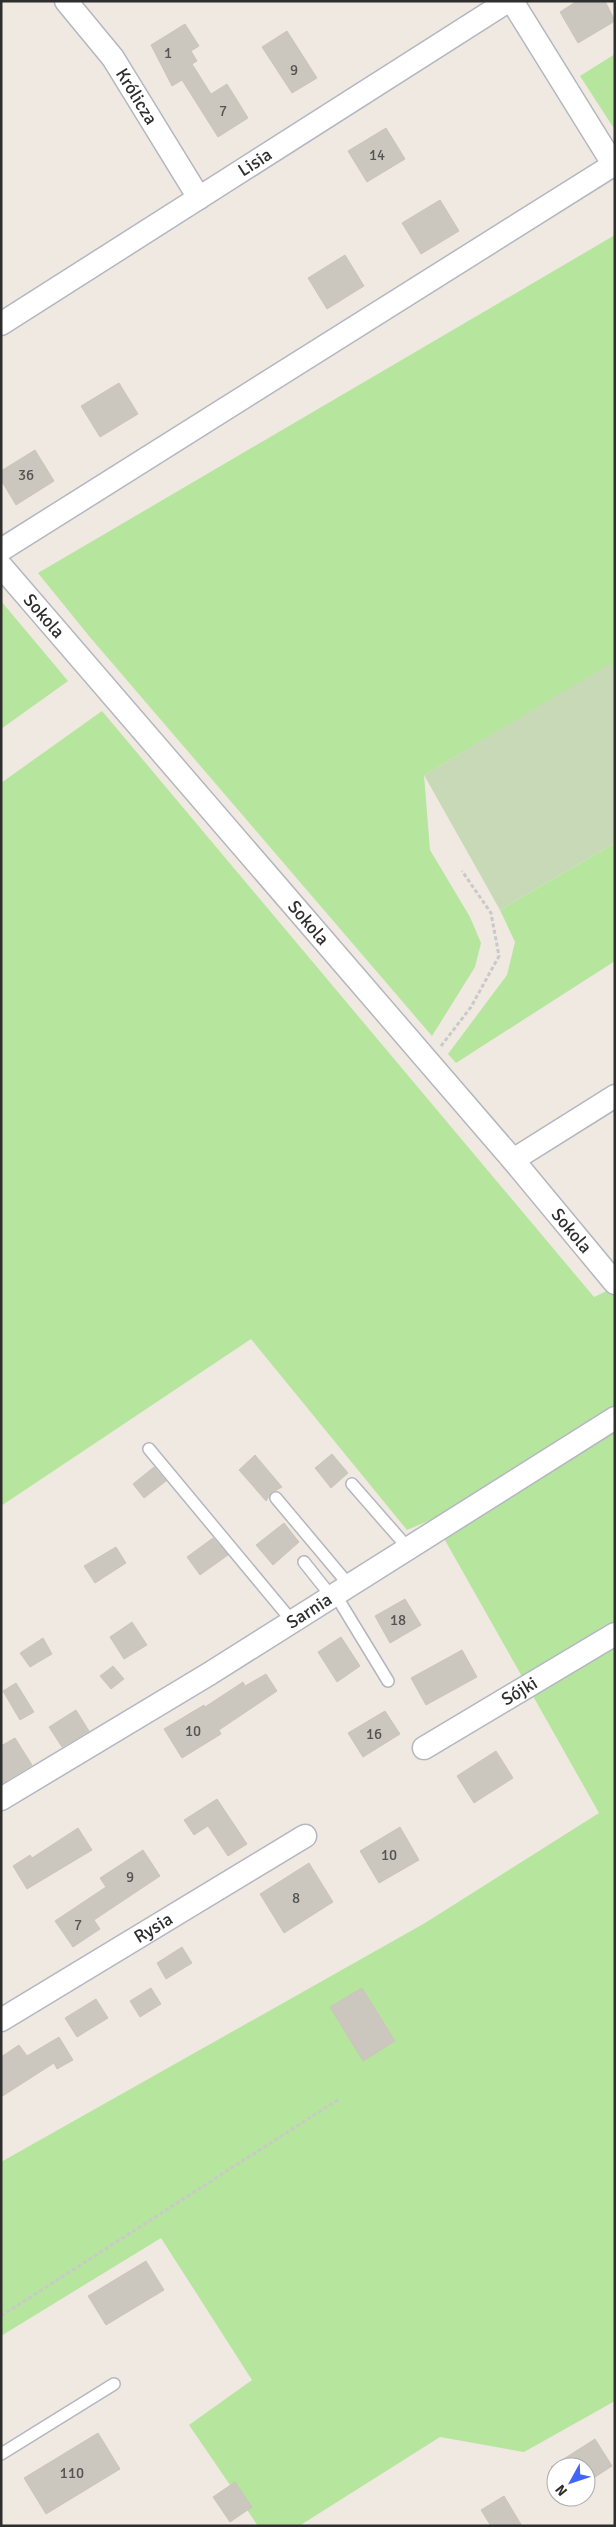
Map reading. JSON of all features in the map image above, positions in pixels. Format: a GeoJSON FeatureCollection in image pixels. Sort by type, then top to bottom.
{"type":"FeatureCollection","features":[{"type":"Feature","properties":{"kind":"street","name":"Królicza"},"geometry":{"type":"LineString","coordinates":[[66,1],[113,58],[199,198]]}},
{"type":"Feature","properties":{"kind":"street","name":"Lisia"},"geometry":{"type":"LineString","coordinates":[[1,324],[508,1]]}},
{"type":"Feature","properties":{"kind":"street"},"geometry":{"type":"LineString","coordinates":[[1,550],[614,166],[512,1]]}},
{"type":"Feature","properties":{"kind":"street","name":"Sokola"},"geometry":{"type":"LineString","coordinates":[[1,566],[513,1160],[615,1283]]}},
{"type":"Feature","properties":{"kind":"street"},"geometry":{"type":"LineString","coordinates":[[513,1160],[615,1096]]}},
{"type":"Feature","properties":{"kind":"street","name":"Sarnia"},"geometry":{"type":"LineString","coordinates":[[1,1799],[292,1621],[615,1418]]}},
{"type":"Feature","properties":{"kind":"street","name":"Sójki"},"geometry":{"type":"LineString","coordinates":[[424,1748],[615,1634]]}},
{"type":"Feature","properties":{"kind":"street","name":"Rysia"},"geometry":{"type":"LineString","coordinates":[[1,2020],[305,1836]]}},
{"type":"Feature","properties":{"kind":"lane"},"geometry":{"type":"LineString","coordinates":[[149,1449],[292,1621]]}},
{"type":"Feature","properties":{"kind":"lane"},"geometry":{"type":"LineString","coordinates":[[352,1484],[408,1548]]}},
{"type":"Feature","properties":{"kind":"lane"},"geometry":{"type":"LineString","coordinates":[[276,1498],[338,1592],[388,1680]]}},
{"type":"Feature","properties":{"kind":"lane"},"geometry":{"type":"LineString","coordinates":[[304,1562],[338,1592]]}},
{"type":"Feature","properties":{"kind":"lane"},"geometry":{"type":"LineString","coordinates":[[1,2454],[114,2384]]}},
{"type":"Feature","properties":{"kind":"path"},"geometry":{"type":"LineString","coordinates":[[428,1063],[471,1007],[499,956],[491,913],[462,871]]}},
{"type":"Feature","properties":{"kind":"path"},"geometry":{"type":"LineString","coordinates":[[1,2316],[339,2099]]}},
{"type":"Feature","properties":{"kind":"green space"},"geometry":{"type":"Polygon","coordinates":[[[615,54],[615,130],[580,76],[615,54]]]}},
{"type":"Feature","properties":{"kind":"green space"},"geometry":{"type":"Polygon","coordinates":[[[615,235],[615,673],[610,665],[424,775],[430,850],[470,917],[481,943],[475,967],[432,1036],[89,636],[38,573],[615,235]]]}},
{"type":"Feature","properties":{"kind":"green space"},"geometry":{"type":"Polygon","coordinates":[[[1,601],[68,681],[1,729],[1,601]]]}},
{"type":"Feature","properties":{"kind":"green space"},"geometry":{"type":"Polygon","coordinates":[[[610,664],[615,673],[615,843],[500,910],[424,775],[610,664]]]}},
{"type":"Feature","properties":{"kind":"green space"},"geometry":{"type":"Polygon","coordinates":[[[102,711],[594,1297],[615,1287],[615,2401],[524,2452],[440,2437],[299,2526],[258,2526],[189,2425],[252,2380],[161,2238],[1,2336],[1,2162],[425,1923],[599,1813],[433,1519],[407,1530],[251,1339],[1,1506],[1,783],[102,711]]]}},
{"type":"Feature","properties":{"kind":"green space"},"geometry":{"type":"Polygon","coordinates":[[[615,843],[615,961],[456,1063],[448,1054],[507,975],[515,942],[500,910],[615,843]]]}},
{"type":"Feature","properties":{"kind":"building"},"geometry":{"type":"Polygon","coordinates":[[[577,1],[605,1],[615,21],[578,43],[560,12],[577,1]]]}},
{"type":"Feature","properties":{"kind":"building"},"geometry":{"type":"Polygon","coordinates":[[[185,24],[199,46],[191,51],[197,61],[192,64],[211,94],[227,84],[248,118],[218,137],[182,80],[172,86],[151,45],[185,24]]]}},
{"type":"Feature","properties":{"kind":"building"},"geometry":{"type":"Polygon","coordinates":[[[287,31],[317,78],[292,93],[262,47],[287,31]]]}},
{"type":"Feature","properties":{"kind":"building"},"geometry":{"type":"Polygon","coordinates":[[[386,128],[405,159],[367,182],[348,151],[386,128]]]}},
{"type":"Feature","properties":{"kind":"building"},"geometry":{"type":"Polygon","coordinates":[[[440,200],[459,231],[421,254],[402,223],[440,200]]]}},
{"type":"Feature","properties":{"kind":"building"},"geometry":{"type":"Polygon","coordinates":[[[345,255],[364,286],[327,309],[308,278],[345,255]]]}},
{"type":"Feature","properties":{"kind":"building"},"geometry":{"type":"Polygon","coordinates":[[[119,383],[138,414],[100,437],[81,406],[119,383]]]}},
{"type":"Feature","properties":{"kind":"building"},"geometry":{"type":"Polygon","coordinates":[[[35,450],[54,481],[16,505],[1,480],[1,471],[35,450]]]}},
{"type":"Feature","properties":{"kind":"building"},"geometry":{"type":"Polygon","coordinates":[[[332,1454],[348,1473],[331,1488],[315,1468],[332,1454]]]}},
{"type":"Feature","properties":{"kind":"building"},"geometry":{"type":"Polygon","coordinates":[[[255,1455],[282,1487],[271,1493],[266,1501],[239,1470],[255,1455]]]}},
{"type":"Feature","properties":{"kind":"building"},"geometry":{"type":"Polygon","coordinates":[[[154,1467],[166,1481],[144,1498],[133,1484],[154,1467]]]}},
{"type":"Feature","properties":{"kind":"building"},"geometry":{"type":"Polygon","coordinates":[[[284,1523],[299,1542],[273,1565],[256,1545],[284,1523]]]}},
{"type":"Feature","properties":{"kind":"building"},"geometry":{"type":"Polygon","coordinates":[[[213,1538],[228,1555],[200,1575],[187,1557],[213,1538]]]}},
{"type":"Feature","properties":{"kind":"building"},"geometry":{"type":"Polygon","coordinates":[[[116,1547],[126,1563],[95,1583],[84,1566],[116,1547]]]}},
{"type":"Feature","properties":{"kind":"building"},"geometry":{"type":"Polygon","coordinates":[[[405,1599],[421,1625],[390,1643],[375,1616],[405,1599]]]}},
{"type":"Feature","properties":{"kind":"building"},"geometry":{"type":"Polygon","coordinates":[[[132,1622],[147,1645],[124,1659],[110,1637],[132,1622]]]}},
{"type":"Feature","properties":{"kind":"building"},"geometry":{"type":"Polygon","coordinates":[[[341,1637],[360,1666],[337,1682],[318,1652],[341,1637]]]}},
{"type":"Feature","properties":{"kind":"building"},"geometry":{"type":"Polygon","coordinates":[[[43,1638],[52,1654],[30,1667],[20,1653],[43,1638]]]}},
{"type":"Feature","properties":{"kind":"building"},"geometry":{"type":"Polygon","coordinates":[[[462,1650],[477,1677],[426,1705],[411,1678],[462,1650]]]}},
{"type":"Feature","properties":{"kind":"building"},"geometry":{"type":"Polygon","coordinates":[[[113,1666],[124,1679],[111,1689],[100,1676],[113,1666]]]}},
{"type":"Feature","properties":{"kind":"building"},"geometry":{"type":"Polygon","coordinates":[[[266,1674],[277,1691],[219,1730],[221,1734],[182,1758],[164,1729],[204,1705],[205,1707],[243,1682],[245,1686],[266,1674]]]}},
{"type":"Feature","properties":{"kind":"building"},"geometry":{"type":"Polygon","coordinates":[[[16,1683],[34,1712],[20,1720],[3,1691],[16,1683]]]}},
{"type":"Feature","properties":{"kind":"building"},"geometry":{"type":"Polygon","coordinates":[[[76,1710],[89,1731],[62,1747],[49,1727],[76,1710]]]}},
{"type":"Feature","properties":{"kind":"building"},"geometry":{"type":"Polygon","coordinates":[[[385,1711],[400,1734],[363,1757],[348,1733],[385,1711]]]}},
{"type":"Feature","properties":{"kind":"building"},"geometry":{"type":"Polygon","coordinates":[[[15,1738],[32,1765],[1,1784],[1,1746],[15,1738]]]}},
{"type":"Feature","properties":{"kind":"building"},"geometry":{"type":"Polygon","coordinates":[[[496,1751],[513,1778],[474,1803],[457,1776],[496,1751]]]}},
{"type":"Feature","properties":{"kind":"building"},"geometry":{"type":"Polygon","coordinates":[[[217,1799],[247,1844],[228,1856],[208,1826],[194,1835],[184,1820],[217,1799]]]}},
{"type":"Feature","properties":{"kind":"building"},"geometry":{"type":"Polygon","coordinates":[[[400,1827],[419,1860],[379,1883],[360,1851],[400,1827]]]}},
{"type":"Feature","properties":{"kind":"building"},"geometry":{"type":"Polygon","coordinates":[[[78,1828],[92,1850],[27,1889],[13,1866],[30,1855],[32,1858],[78,1828]]]}},
{"type":"Feature","properties":{"kind":"building"},"geometry":{"type":"Polygon","coordinates":[[[143,1850],[160,1876],[94,1920],[100,1929],[73,1947],[55,1921],[106,1887],[100,1878],[143,1850]]]}},
{"type":"Feature","properties":{"kind":"building"},"geometry":{"type":"Polygon","coordinates":[[[309,1863],[333,1902],[284,1933],[260,1894],[309,1863]]]}},
{"type":"Feature","properties":{"kind":"building"},"geometry":{"type":"Polygon","coordinates":[[[182,1947],[192,1963],[166,1979],[157,1963],[182,1947]]]}},
{"type":"Feature","properties":{"kind":"building"},"geometry":{"type":"Polygon","coordinates":[[[151,1988],[161,2004],[140,2017],[130,2001],[151,1988]]]}},
{"type":"Feature","properties":{"kind":"building"},"geometry":{"type":"Polygon","coordinates":[[[362,1988],[395,2041],[363,2061],[330,2007],[362,1988]]]}},
{"type":"Feature","properties":{"kind":"building"},"geometry":{"type":"Polygon","coordinates":[[[96,1999],[108,2018],[77,2037],[65,2018],[96,1999]]]}},
{"type":"Feature","properties":{"kind":"building"},"geometry":{"type":"Polygon","coordinates":[[[59,2037],[73,2060],[57,2069],[54,2063],[1,2097],[1,2057],[19,2045],[27,2056],[59,2037]]]}},
{"type":"Feature","properties":{"kind":"building"},"geometry":{"type":"Polygon","coordinates":[[[146,2261],[164,2290],[106,2325],[88,2296],[146,2261]]]}},
{"type":"Feature","properties":{"kind":"building"},"geometry":{"type":"Polygon","coordinates":[[[98,2433],[120,2469],[46,2514],[24,2478],[98,2433]]]}},
{"type":"Feature","properties":{"kind":"building"},"geometry":{"type":"Polygon","coordinates":[[[595,2439],[612,2466],[596,2476],[596,2457],[567,2457],[595,2439]]]}},
{"type":"Feature","properties":{"kind":"building"},"geometry":{"type":"Polygon","coordinates":[[[235,2482],[252,2507],[230,2522],[213,2497],[235,2482]]]}},
{"type":"Feature","properties":{"kind":"building"},"geometry":{"type":"Polygon","coordinates":[[[504,2496],[522,2526],[491,2526],[481,2510],[504,2496]]]}}]}
